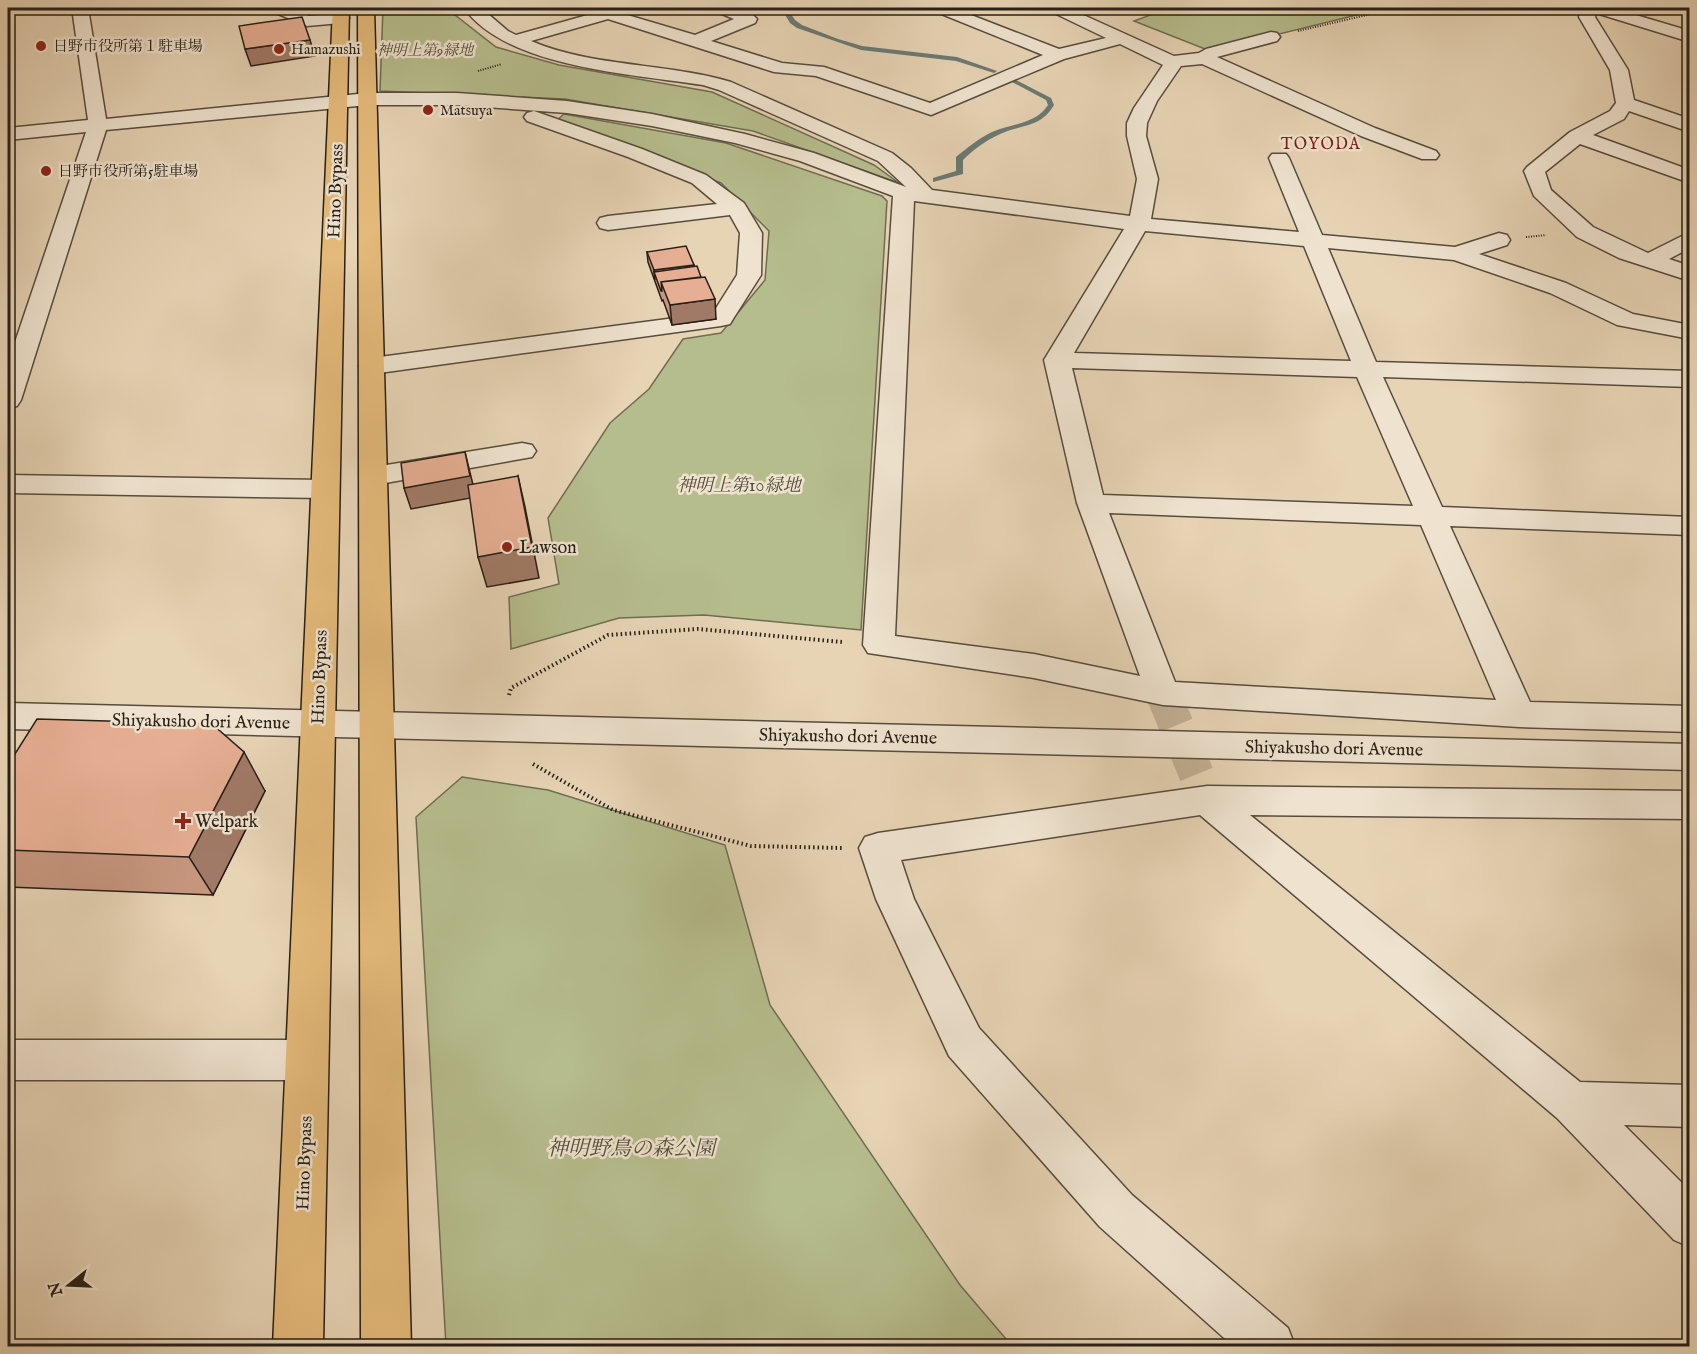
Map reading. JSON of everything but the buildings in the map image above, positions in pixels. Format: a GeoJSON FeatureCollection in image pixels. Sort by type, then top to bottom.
{"type":"FeatureCollection","features":[{"type":"Feature","properties":{"kind":"highway","name":"Hino Bypass"},"geometry":{"type":"LineString","coordinates":[[366,8],[386,1347]]}},
{"type":"Feature","properties":{"kind":"highway","name":"Hino Bypass"},"geometry":{"type":"LineString","coordinates":[[298,1347],[341,13]]}},
{"type":"Feature","properties":{"kind":"street"},"geometry":{"type":"LineString","coordinates":[[8,400],[98,126],[80,8]]}},
{"type":"Feature","properties":{"kind":"street"},"geometry":{"type":"LineString","coordinates":[[278,8],[307,21],[341,13]]}},
{"type":"Feature","properties":{"kind":"street"},"geometry":{"type":"LineString","coordinates":[[472,8],[502,35],[565,58],[705,80],[725,86],[885,157],[904,172],[915,194],[879,645],[1034,666],[1163,693],[1519,714],[1689,719]]}},
{"type":"Feature","properties":{"kind":"street"},"geometry":{"type":"LineString","coordinates":[[590,8],[780,68],[818,71],[931,109],[1058,55],[1120,39]]}},
{"type":"Feature","properties":{"kind":"street"},"geometry":{"type":"LineString","coordinates":[[514,41],[631,8]]}},
{"type":"Feature","properties":{"kind":"street"},"geometry":{"type":"LineString","coordinates":[[696,41],[749,19],[721,8]]}},
{"type":"Feature","properties":{"kind":"street"},"geometry":{"type":"LineString","coordinates":[[939,8],[1058,55]]}},
{"type":"Feature","properties":{"kind":"street"},"geometry":{"type":"LineString","coordinates":[[1056,8],[1172,62],[1204,58],[1212,53],[1271,37]]}},
{"type":"Feature","properties":{"kind":"street"},"geometry":{"type":"LineString","coordinates":[[1588,8],[1587,18],[1619,70],[1625,103],[1617,115],[1577,136],[1534,171],[1541,192],[1585,232],[1649,261],[1689,274]]}},
{"type":"Feature","properties":{"kind":"street"},"geometry":{"type":"LineString","coordinates":[[1597,8],[1689,37]]}},
{"type":"Feature","properties":{"kind":"street"},"geometry":{"type":"LineString","coordinates":[[1204,58],[1368,132],[1429,154]]}},
{"type":"Feature","properties":{"kind":"street"},"geometry":{"type":"LineString","coordinates":[[1163,693],[1091,503],[1057,360],[1138,224],[1144,208],[1147,174],[1139,149],[1137,124],[1145,107],[1172,67],[1172,62]]}},
{"type":"Feature","properties":{"kind":"street"},"geometry":{"type":"LineString","coordinates":[[8,134],[368,99],[490,100],[609,112],[738,138],[807,157],[915,194],[1138,224],[1457,254],[1558,288],[1626,320],[1689,332]]}},
{"type":"Feature","properties":{"kind":"street"},"geometry":{"type":"LineString","coordinates":[[372,366],[720,319],[749,275],[751,233],[736,208],[699,179],[490,100]]}},
{"type":"Feature","properties":{"kind":"street"},"geometry":{"type":"LineString","coordinates":[[1625,103],[1689,126]]}},
{"type":"Feature","properties":{"kind":"street"},"geometry":{"type":"LineString","coordinates":[[1577,136],[1689,177]]}},
{"type":"Feature","properties":{"kind":"street"},"geometry":{"type":"LineString","coordinates":[[1280,158],[1366,368],[1519,714]]}},
{"type":"Feature","properties":{"kind":"street"},"geometry":{"type":"LineString","coordinates":[[608,224],[736,208]]}},
{"type":"Feature","properties":{"kind":"street"},"geometry":{"type":"LineString","coordinates":[[1649,261],[1689,239]]}},
{"type":"Feature","properties":{"kind":"street"},"geometry":{"type":"LineString","coordinates":[[1457,254],[1498,240]]}},
{"type":"Feature","properties":{"kind":"street"},"geometry":{"type":"LineString","coordinates":[[1057,360],[1689,379]]}},
{"type":"Feature","properties":{"kind":"street"},"geometry":{"type":"LineString","coordinates":[[374,477],[522,451]]}},
{"type":"Feature","properties":{"kind":"street"},"geometry":{"type":"LineString","coordinates":[[8,484],[325,489]]}},
{"type":"Feature","properties":{"kind":"street"},"geometry":{"type":"LineString","coordinates":[[1091,503],[1689,526]]}},
{"type":"Feature","properties":{"kind":"street","name":"Shiyakusho dori Avenue"},"geometry":{"type":"LineString","coordinates":[[8,716],[377,723],[1689,757]]}},
{"type":"Feature","properties":{"kind":"street"},"geometry":{"type":"LineString","coordinates":[[1207,800],[1572,1103],[1689,1224]]}},
{"type":"Feature","properties":{"kind":"street"},"geometry":{"type":"LineString","coordinates":[[1270,1347],[1116,1211],[964,1042],[896,899],[878,848],[1062,823],[1207,800],[1689,805]]}},
{"type":"Feature","properties":{"kind":"street"},"geometry":{"type":"LineString","coordinates":[[8,1060],[307,1060]]}},
{"type":"Feature","properties":{"kind":"street"},"geometry":{"type":"LineString","coordinates":[[1572,1103],[1689,1106]]}},
{"type":"Feature","properties":{"kind":"path"},"geometry":{"type":"LineString","coordinates":[[1271,37],[1397,8]]}},
{"type":"Feature","properties":{"kind":"path"},"geometry":{"type":"LineString","coordinates":[[878,848],[751,846],[613,810],[526,760],[515,728],[511,688],[608,634],[698,629],[879,645]]}},
{"type":"Feature","properties":{"kind":"green space","name":"神明上第9緑地"},"geometry":{"type":"Polygon","coordinates":[[[383,8],[446,8],[496,47],[559,65],[712,92],[874,165],[899,183],[753,131],[565,99],[380,91],[383,8]]]}},
{"type":"Feature","properties":{"kind":"green space"},"geometry":{"type":"Polygon","coordinates":[[[1169,8],[1385,8],[1210,51],[1134,21],[1169,8]]]}},
{"type":"Feature","properties":{"kind":"green space","name":"神明上第10緑地"},"geometry":{"type":"Polygon","coordinates":[[[564,114],[726,143],[882,196],[887,201],[861,630],[704,615],[619,618],[511,649],[509,597],[559,584],[548,518],[610,423],[649,389],[683,339],[721,333],[765,280],[769,231],[721,183],[555,122],[564,114]]]}},
{"type":"Feature","properties":{"kind":"green space","name":"神明野鳥の森公園"},"geometry":{"type":"Polygon","coordinates":[[[462,777],[548,790],[725,845],[770,1005],[960,1285],[1012,1346],[446,1346],[416,817],[462,777]]]}},
{"type":"Feature","properties":{"kind":"waterway"},"geometry":{"type":"LineString","coordinates":[[784,8],[799,27],[861,48],[957,59],[994,71]]}},
{"type":"Feature","properties":{"kind":"waterway"},"geometry":{"type":"LineString","coordinates":[[1614,8],[1685,30]]}},
{"type":"Feature","properties":{"kind":"waterway"},"geometry":{"type":"LineString","coordinates":[[936,180],[960,172],[959,159],[990,136],[1034,122],[1046,112],[1051,105],[1049,99],[1014,81]]}},
{"type":"Feature","properties":{"kind":"tunnel"},"geometry":{"type":"LineString","coordinates":[[1163,693],[1207,800]]}},
{"type":"Feature","properties":{"kind":"place","name":"日野市役所第１駐車場"},"geometry":{"type":"Point","coordinates":[41,46]}},
{"type":"Feature","properties":{"kind":"place","name":"Hamazushi"},"geometry":{"type":"Point","coordinates":[279,49]}},
{"type":"Feature","properties":{"kind":"place","name":"Matsuya"},"geometry":{"type":"Point","coordinates":[428,110]}},
{"type":"Feature","properties":{"kind":"place","name":"日野市役所第5駐車場"},"geometry":{"type":"Point","coordinates":[46,171]}},
{"type":"Feature","properties":{"kind":"place","name":"Lawson"},"geometry":{"type":"Point","coordinates":[507,547]}},
{"type":"Feature","properties":{"kind":"place","name":"Welpark"},"geometry":{"type":"Point","coordinates":[183,821]}},
{"type":"Feature","properties":{"kind":"district","name":"TOYODA"},"geometry":{"type":"Point","coordinates":[1321,143]}}]}
